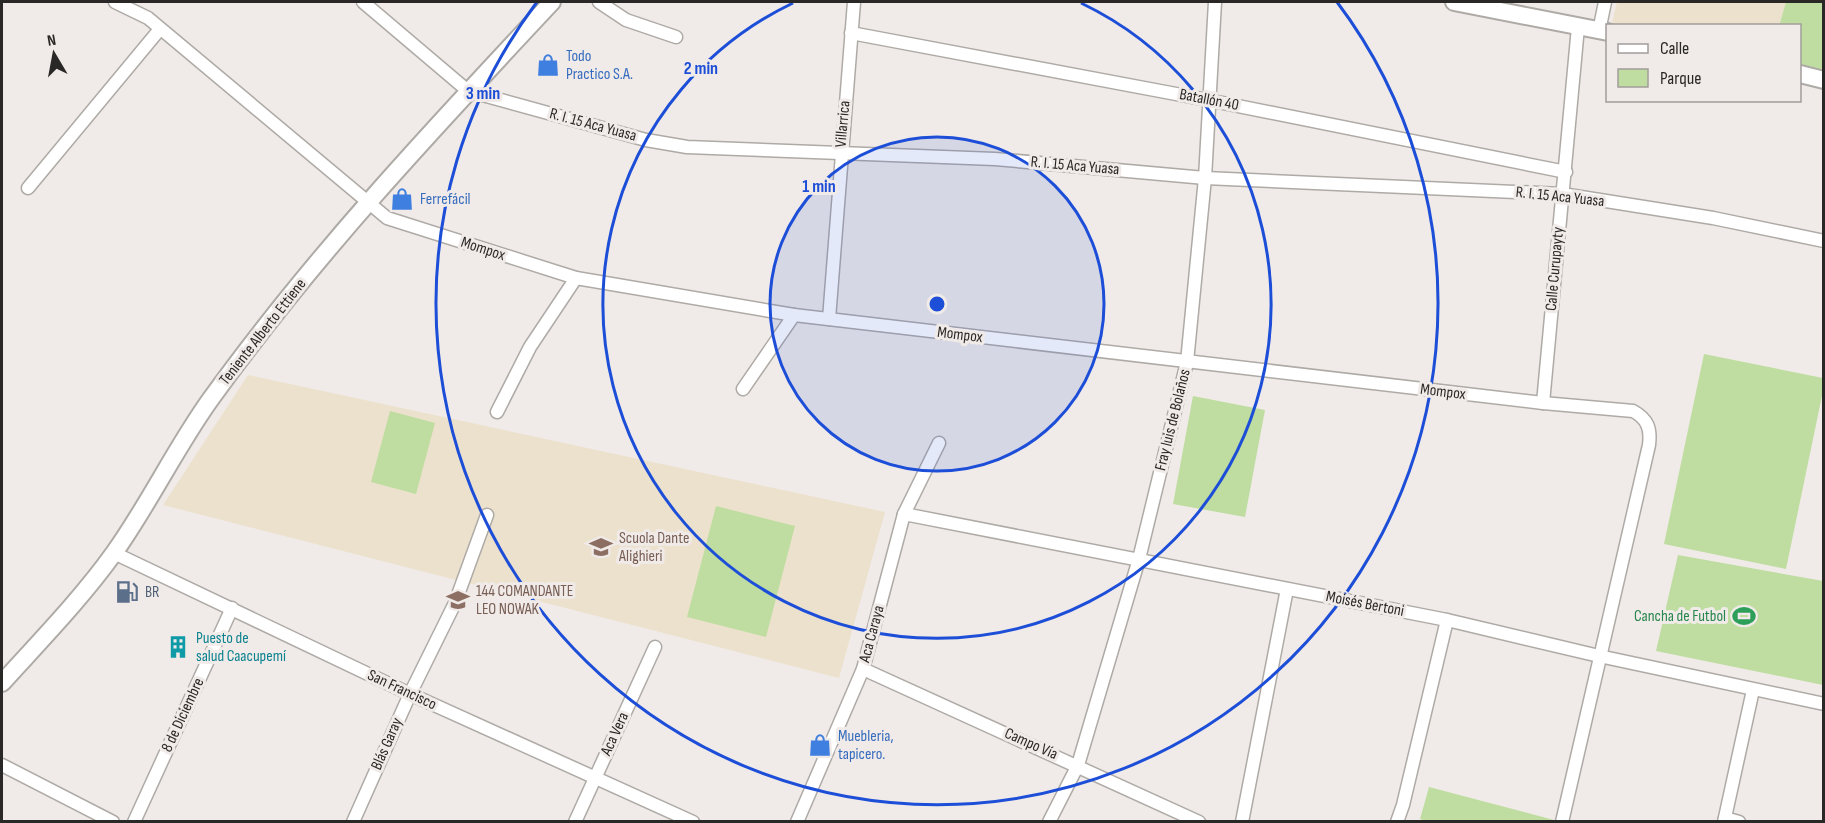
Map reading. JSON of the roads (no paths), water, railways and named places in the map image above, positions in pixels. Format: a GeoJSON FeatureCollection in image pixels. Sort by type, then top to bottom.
{"type":"FeatureCollection","features":[{"type":"Feature","properties":{"kind":"main road","name":"Teniente Alberto Ettiene"},"geometry":{"type":"LineString","coordinates":[[2,683],[114,553],[174,454],[211,399],[369,203],[468,91],[552,2]]}},
{"type":"Feature","properties":{"kind":"main road"},"geometry":{"type":"LineString","coordinates":[[1454,2],[1603,32]]}},
{"type":"Feature","properties":{"kind":"main road"},"geometry":{"type":"LineString","coordinates":[[1801,74],[1824,80]]}},
{"type":"Feature","properties":{"kind":"street","name":"Mompox"},"geometry":{"type":"LineString","coordinates":[[115,2],[148,18],[387,218],[576,278],[794,315],[1543,403],[1633,411],[1642,416],[1650,434],[1562,822]]}},
{"type":"Feature","properties":{"kind":"street","name":"R. I. 15 Aca Yuasa"},"geometry":{"type":"LineString","coordinates":[[363,2],[468,91],[646,140],[687,147],[841,151],[995,159],[1204,178],[1562,194],[1713,218],[1824,241]]}},
{"type":"Feature","properties":{"kind":"street"},"geometry":{"type":"LineString","coordinates":[[599,2],[626,20],[676,37]]}},
{"type":"Feature","properties":{"kind":"street","name":"Villarrica"},"geometry":{"type":"LineString","coordinates":[[829,319],[854,2]]}},
{"type":"Feature","properties":{"kind":"street","name":"Fray luis de Bolaños"},"geometry":{"type":"LineString","coordinates":[[1049,822],[1078,765],[1139,559],[1187,362],[1204,178],[1215,2]]}},
{"type":"Feature","properties":{"kind":"street"},"geometry":{"type":"LineString","coordinates":[[1603,32],[1605,2]]}},
{"type":"Feature","properties":{"kind":"street","name":"Calle Curupayty"},"geometry":{"type":"LineString","coordinates":[[1543,403],[1578,27]]}},
{"type":"Feature","properties":{"kind":"street"},"geometry":{"type":"LineString","coordinates":[[28,188],[160,29]]}},
{"type":"Feature","properties":{"kind":"street","name":"Batallón 40"},"geometry":{"type":"LineString","coordinates":[[851,33],[1208,100],[1566,172]]}},
{"type":"Feature","properties":{"kind":"street"},"geometry":{"type":"LineString","coordinates":[[496,412],[530,347],[576,278]]}},
{"type":"Feature","properties":{"kind":"street"},"geometry":{"type":"LineString","coordinates":[[743,389],[794,315]]}},
{"type":"Feature","properties":{"kind":"street","name":"Aca Caraya"},"geometry":{"type":"LineString","coordinates":[[796,822],[863,669],[904,514],[939,443]]}},
{"type":"Feature","properties":{"kind":"street","name":"Moisés Bertoni"},"geometry":{"type":"LineString","coordinates":[[904,514],[1446,620],[1599,656],[1824,704]]}},
{"type":"Feature","properties":{"kind":"street","name":"Blás Garay"},"geometry":{"type":"LineString","coordinates":[[353,822],[410,694],[455,603],[488,516]]}},
{"type":"Feature","properties":{"kind":"street","name":"San Francisco"},"geometry":{"type":"LineString","coordinates":[[114,553],[410,694],[693,822]]}},
{"type":"Feature","properties":{"kind":"street"},"geometry":{"type":"LineString","coordinates":[[1242,822],[1287,589]]}},
{"type":"Feature","properties":{"kind":"street","name":"8 de Diciembre"},"geometry":{"type":"LineString","coordinates":[[134,822],[232,608]]}},
{"type":"Feature","properties":{"kind":"street"},"geometry":{"type":"LineString","coordinates":[[1397,822],[1403,806],[1446,620]]}},
{"type":"Feature","properties":{"kind":"street","name":"Aca Vera"},"geometry":{"type":"LineString","coordinates":[[575,822],[655,646]]}},
{"type":"Feature","properties":{"kind":"street","name":"Campo Vía"},"geometry":{"type":"LineString","coordinates":[[863,669],[1199,822]]}},
{"type":"Feature","properties":{"kind":"street"},"geometry":{"type":"LineString","coordinates":[[1739,822],[1725,820],[1753,690]]}},
{"type":"Feature","properties":{"kind":"street"},"geometry":{"type":"LineString","coordinates":[[2,765],[113,822]]}},
{"type":"Feature","properties":{"kind":"place","name":"Todo Practico S.A."},"geometry":{"type":"Point","coordinates":[548,65]}},
{"type":"Feature","properties":{"kind":"place","name":"Ferrefácil"},"geometry":{"type":"Point","coordinates":[402,199]}},
{"type":"Feature","properties":{"kind":"place","name":"Scuola Dante Alighieri"},"geometry":{"type":"Point","coordinates":[601,547]}},
{"type":"Feature","properties":{"kind":"place","name":"BR"},"geometry":{"type":"Point","coordinates":[127,592]}},
{"type":"Feature","properties":{"kind":"place","name":"144 COMANDANTE LEO NOWAK"},"geometry":{"type":"Point","coordinates":[458,600]}},
{"type":"Feature","properties":{"kind":"place","name":"Cancha de Futbol"},"geometry":{"type":"Point","coordinates":[1744,616]}},
{"type":"Feature","properties":{"kind":"place","name":"Puesto de salud Caacupemí"},"geometry":{"type":"Point","coordinates":[178,647]}},
{"type":"Feature","properties":{"kind":"place","name":"Muebleria, tapicero."},"geometry":{"type":"Point","coordinates":[820,745]}}]}
